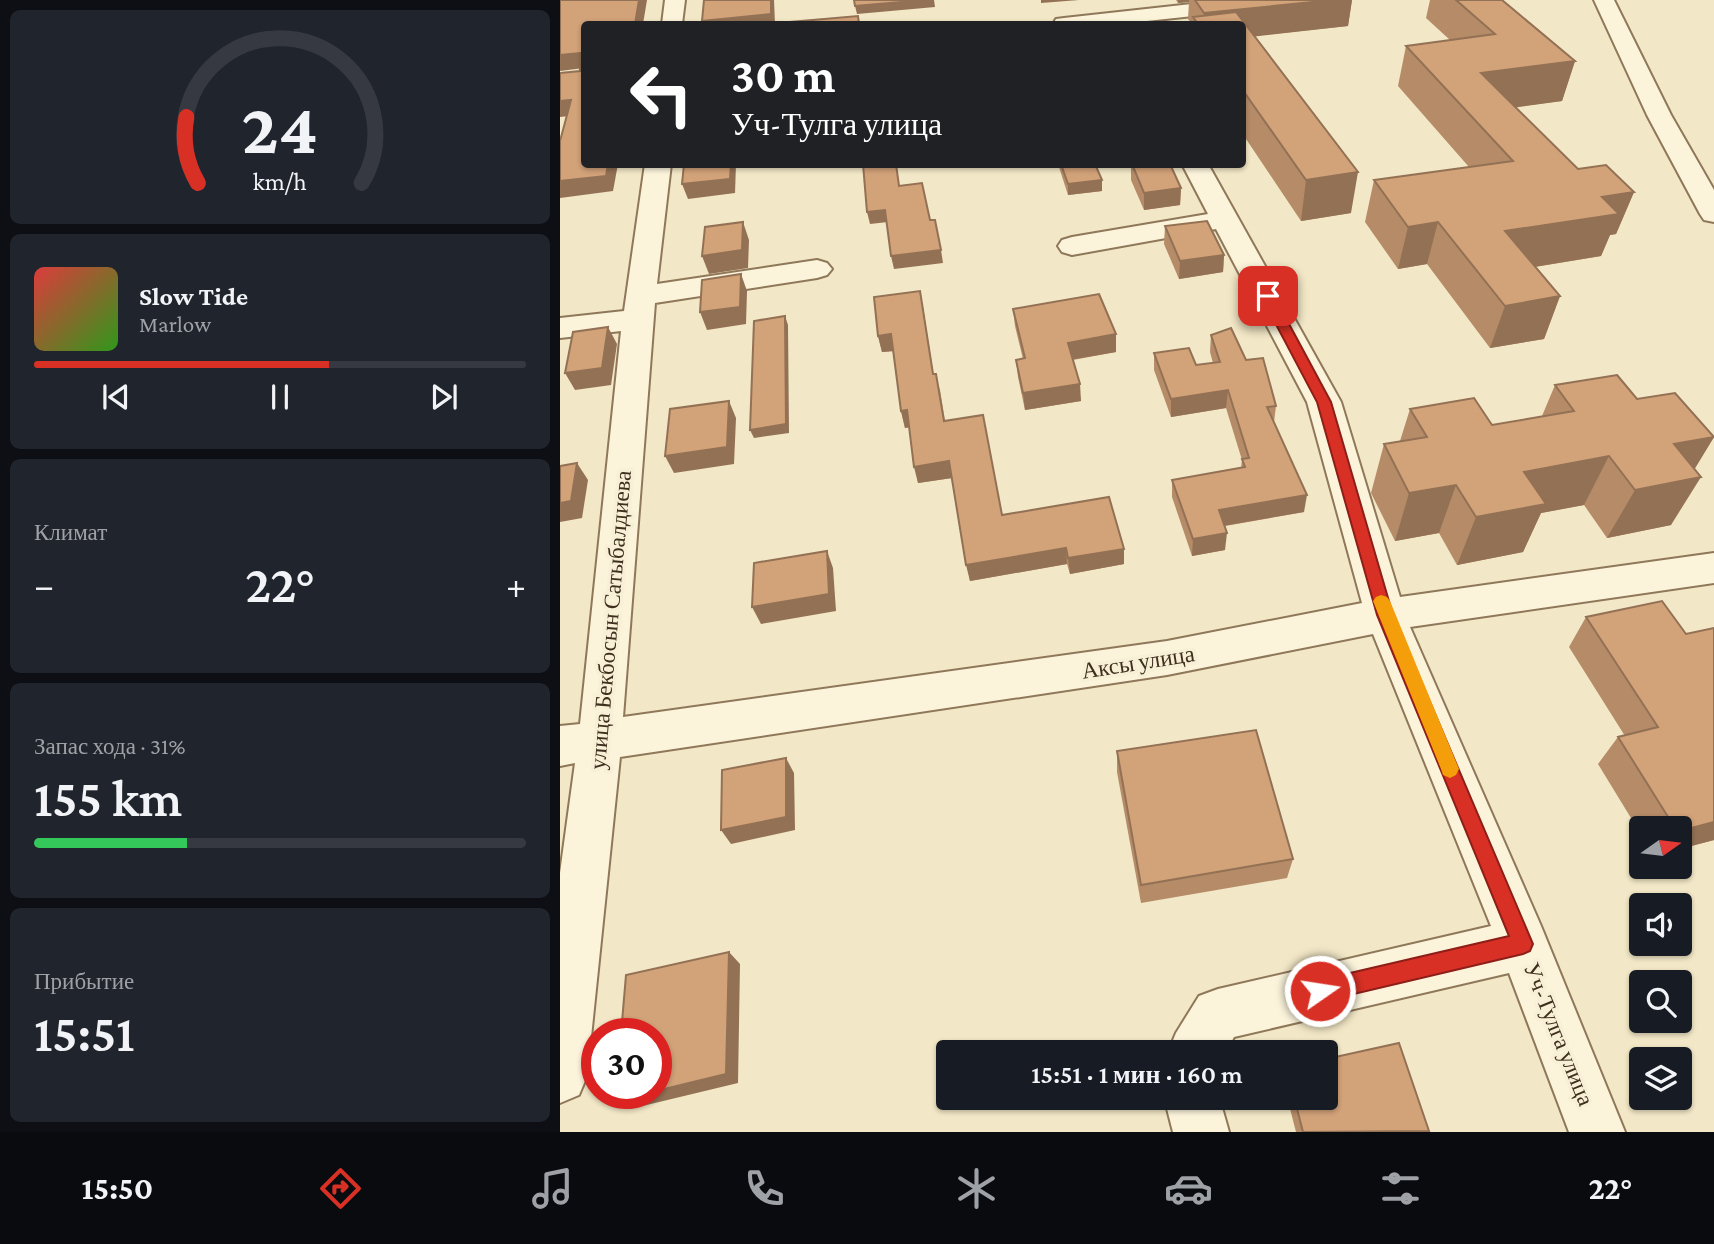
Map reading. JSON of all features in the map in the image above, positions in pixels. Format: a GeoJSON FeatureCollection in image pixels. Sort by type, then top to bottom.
{"type":"FeatureCollection","features":[{"type":"Feature","properties":{"kind":"street"},"geometry":{"type":"LineString","coordinates":[[672,21],[675,0]]}},
{"type":"Feature","properties":{"kind":"street"},"geometry":{"type":"LineString","coordinates":[[1080,21],[1111,15],[1287,0]]}},
{"type":"Feature","properties":{"kind":"street"},"geometry":{"type":"LineString","coordinates":[[1604,0],[1659,115],[1714,214]]}},
{"type":"Feature","properties":{"kind":"street","name":"улица Бекбосын Сатыбалдиева"},"geometry":{"type":"LineString","coordinates":[[560,1076],[600,738],[639,308],[657,168]]}},
{"type":"Feature","properties":{"kind":"street","name":"Уч-Тулга улица"},"geometry":{"type":"LineString","coordinates":[[1197,168],[1324,402],[1385,615],[1523,944],[1597,1132]]}},
{"type":"Feature","properties":{"kind":"street"},"geometry":{"type":"LineString","coordinates":[[1072,246],[1226,219]]}},
{"type":"Feature","properties":{"kind":"street"},"geometry":{"type":"LineString","coordinates":[[560,328],[817,269]]}},
{"type":"Feature","properties":{"kind":"street","name":"Аксы улица"},"geometry":{"type":"LineString","coordinates":[[560,746],[600,738],[1167,659],[1385,615],[1714,568]]}},
{"type":"Feature","properties":{"kind":"street"},"geometry":{"type":"LineString","coordinates":[[1202,1040],[1218,1015],[1523,944]]}},
{"type":"Feature","properties":{"kind":"street"},"geometry":{"type":"LineString","coordinates":[[1195,1110],[1201,1132]]}},
{"type":"Feature","properties":{"kind":"building"},"geometry":{"type":"Polygon","coordinates":[[[560,0],[639,0],[636,21],[581,21],[581,168],[607,168],[606,176],[560,181],[560,141],[571,100],[560,101],[560,73],[580,71],[580,53],[560,55],[560,0]]]}},
{"type":"Feature","properties":{"kind":"building"},"geometry":{"type":"Polygon","coordinates":[[[704,0],[771,0],[771,14],[702,21],[704,0]]]}},
{"type":"Feature","properties":{"kind":"building"},"geometry":{"type":"Polygon","coordinates":[[[854,0],[925,0],[855,6],[854,0]]]}},
{"type":"Feature","properties":{"kind":"building"},"geometry":{"type":"Polygon","coordinates":[[[1195,0],[1333,0],[1204,13],[1195,0]]]}},
{"type":"Feature","properties":{"kind":"building"},"geometry":{"type":"Polygon","coordinates":[[[1456,0],[1502,0],[1575,61],[1481,73],[1578,169],[1606,165],[1634,192],[1602,197],[1619,214],[1505,231],[1560,296],[1505,306],[1438,222],[1408,227],[1374,180],[1513,161],[1406,46],[1495,34],[1456,0]]]}},
{"type":"Feature","properties":{"kind":"building"},"geometry":{"type":"Polygon","coordinates":[[[1236,12],[1243,21],[1196,21],[1193,17],[1236,12]]]}},
{"type":"Feature","properties":{"kind":"building"},"geometry":{"type":"Polygon","coordinates":[[[858,16],[859,21],[800,21],[858,16]]]}},
{"type":"Feature","properties":{"kind":"building"},"geometry":{"type":"Polygon","coordinates":[[[1246,25],[1358,172],[1306,180],[1246,95],[1246,25]]]}},
{"type":"Feature","properties":{"kind":"building"},"geometry":{"type":"Polygon","coordinates":[[[684,168],[731,168],[730,179],[682,184],[684,168]]]}},
{"type":"Feature","properties":{"kind":"building"},"geometry":{"type":"Polygon","coordinates":[[[863,168],[897,168],[899,186],[922,183],[930,220],[935,220],[941,250],[891,256],[885,210],[867,212],[863,168]]]}},
{"type":"Feature","properties":{"kind":"building"},"geometry":{"type":"Polygon","coordinates":[[[1062,168],[1097,168],[1102,180],[1068,184],[1062,168]]]}},
{"type":"Feature","properties":{"kind":"building"},"geometry":{"type":"Polygon","coordinates":[[[1134,168],[1172,168],[1181,188],[1144,193],[1134,168]]]}},
{"type":"Feature","properties":{"kind":"building"},"geometry":{"type":"Polygon","coordinates":[[[1207,221],[1224,255],[1180,261],[1165,226],[1207,221]]]}},
{"type":"Feature","properties":{"kind":"building"},"geometry":{"type":"Polygon","coordinates":[[[743,222],[742,250],[702,256],[705,227],[743,222]]]}},
{"type":"Feature","properties":{"kind":"building"},"geometry":{"type":"Polygon","coordinates":[[[741,274],[740,307],[700,312],[702,280],[741,274]]]}},
{"type":"Feature","properties":{"kind":"building"},"geometry":{"type":"Polygon","coordinates":[[[920,291],[933,374],[936,374],[944,421],[983,415],[1002,515],[1109,497],[1124,549],[1068,558],[1066,548],[966,565],[949,461],[914,467],[907,410],[901,411],[891,334],[878,336],[874,297],[920,291]]]}},
{"type":"Feature","properties":{"kind":"building"},"geometry":{"type":"Polygon","coordinates":[[[1099,294],[1116,334],[1068,343],[1080,384],[1023,393],[1016,360],[1025,358],[1013,309],[1099,294]]]}},
{"type":"Feature","properties":{"kind":"building"},"geometry":{"type":"Polygon","coordinates":[[[785,316],[786,424],[750,430],[754,321],[785,316]]]}},
{"type":"Feature","properties":{"kind":"building"},"geometry":{"type":"Polygon","coordinates":[[[608,327],[602,368],[565,373],[573,332],[608,327]]]}},
{"type":"Feature","properties":{"kind":"building"},"geometry":{"type":"Polygon","coordinates":[[[1231,328],[1246,360],[1263,358],[1276,406],[1267,407],[1307,495],[1219,510],[1227,533],[1193,539],[1172,480],[1245,467],[1242,459],[1249,458],[1228,390],[1171,399],[1154,353],[1189,348],[1196,365],[1220,362],[1211,335],[1231,328]]]}},
{"type":"Feature","properties":{"kind":"building"},"geometry":{"type":"Polygon","coordinates":[[[1617,375],[1637,399],[1675,393],[1714,437],[1674,444],[1701,477],[1635,490],[1609,456],[1524,472],[1546,504],[1476,517],[1456,485],[1409,493],[1384,444],[1427,437],[1410,409],[1474,398],[1492,425],[1574,411],[1555,385],[1617,375]]]}},
{"type":"Feature","properties":{"kind":"building"},"geometry":{"type":"Polygon","coordinates":[[[729,401],[727,447],[665,456],[670,409],[729,401]]]}},
{"type":"Feature","properties":{"kind":"building"},"geometry":{"type":"Polygon","coordinates":[[[577,463],[571,501],[560,503],[560,466],[577,463]]]}},
{"type":"Feature","properties":{"kind":"building"},"geometry":{"type":"Polygon","coordinates":[[[827,551],[829,594],[752,607],[754,563],[827,551]]]}},
{"type":"Feature","properties":{"kind":"building"},"geometry":{"type":"Polygon","coordinates":[[[1662,601],[1686,634],[1714,628],[1714,822],[1692,828],[1692,816],[1667,816],[1618,737],[1658,727],[1586,617],[1662,601]]]}},
{"type":"Feature","properties":{"kind":"building"},"geometry":{"type":"Polygon","coordinates":[[[1256,730],[1293,859],[1141,885],[1117,751],[1256,730]]]}},
{"type":"Feature","properties":{"kind":"building"},"geometry":{"type":"Polygon","coordinates":[[[786,758],[786,817],[721,830],[722,770],[786,758]]]}},
{"type":"Feature","properties":{"kind":"building"},"geometry":{"type":"Polygon","coordinates":[[[729,952],[726,1074],[672,1087],[672,1018],[622,1018],[626,975],[729,952]]]}},
{"type":"Feature","properties":{"kind":"building"},"geometry":{"type":"Polygon","coordinates":[[[1399,1043],[1429,1131],[1303,1132],[1297,1110],[1338,1110],[1338,1056],[1399,1043]]]}},
{"type":"Feature","properties":{"kind":"slow traffic"},"geometry":{"type":"LineString","coordinates":[[1381,601],[1450,769]]}},
{"type":"Feature","properties":{"kind":"route"},"geometry":{"type":"LineString","coordinates":[[1268,296],[1324,402],[1385,615],[1523,944],[1320,991]]}}]}
